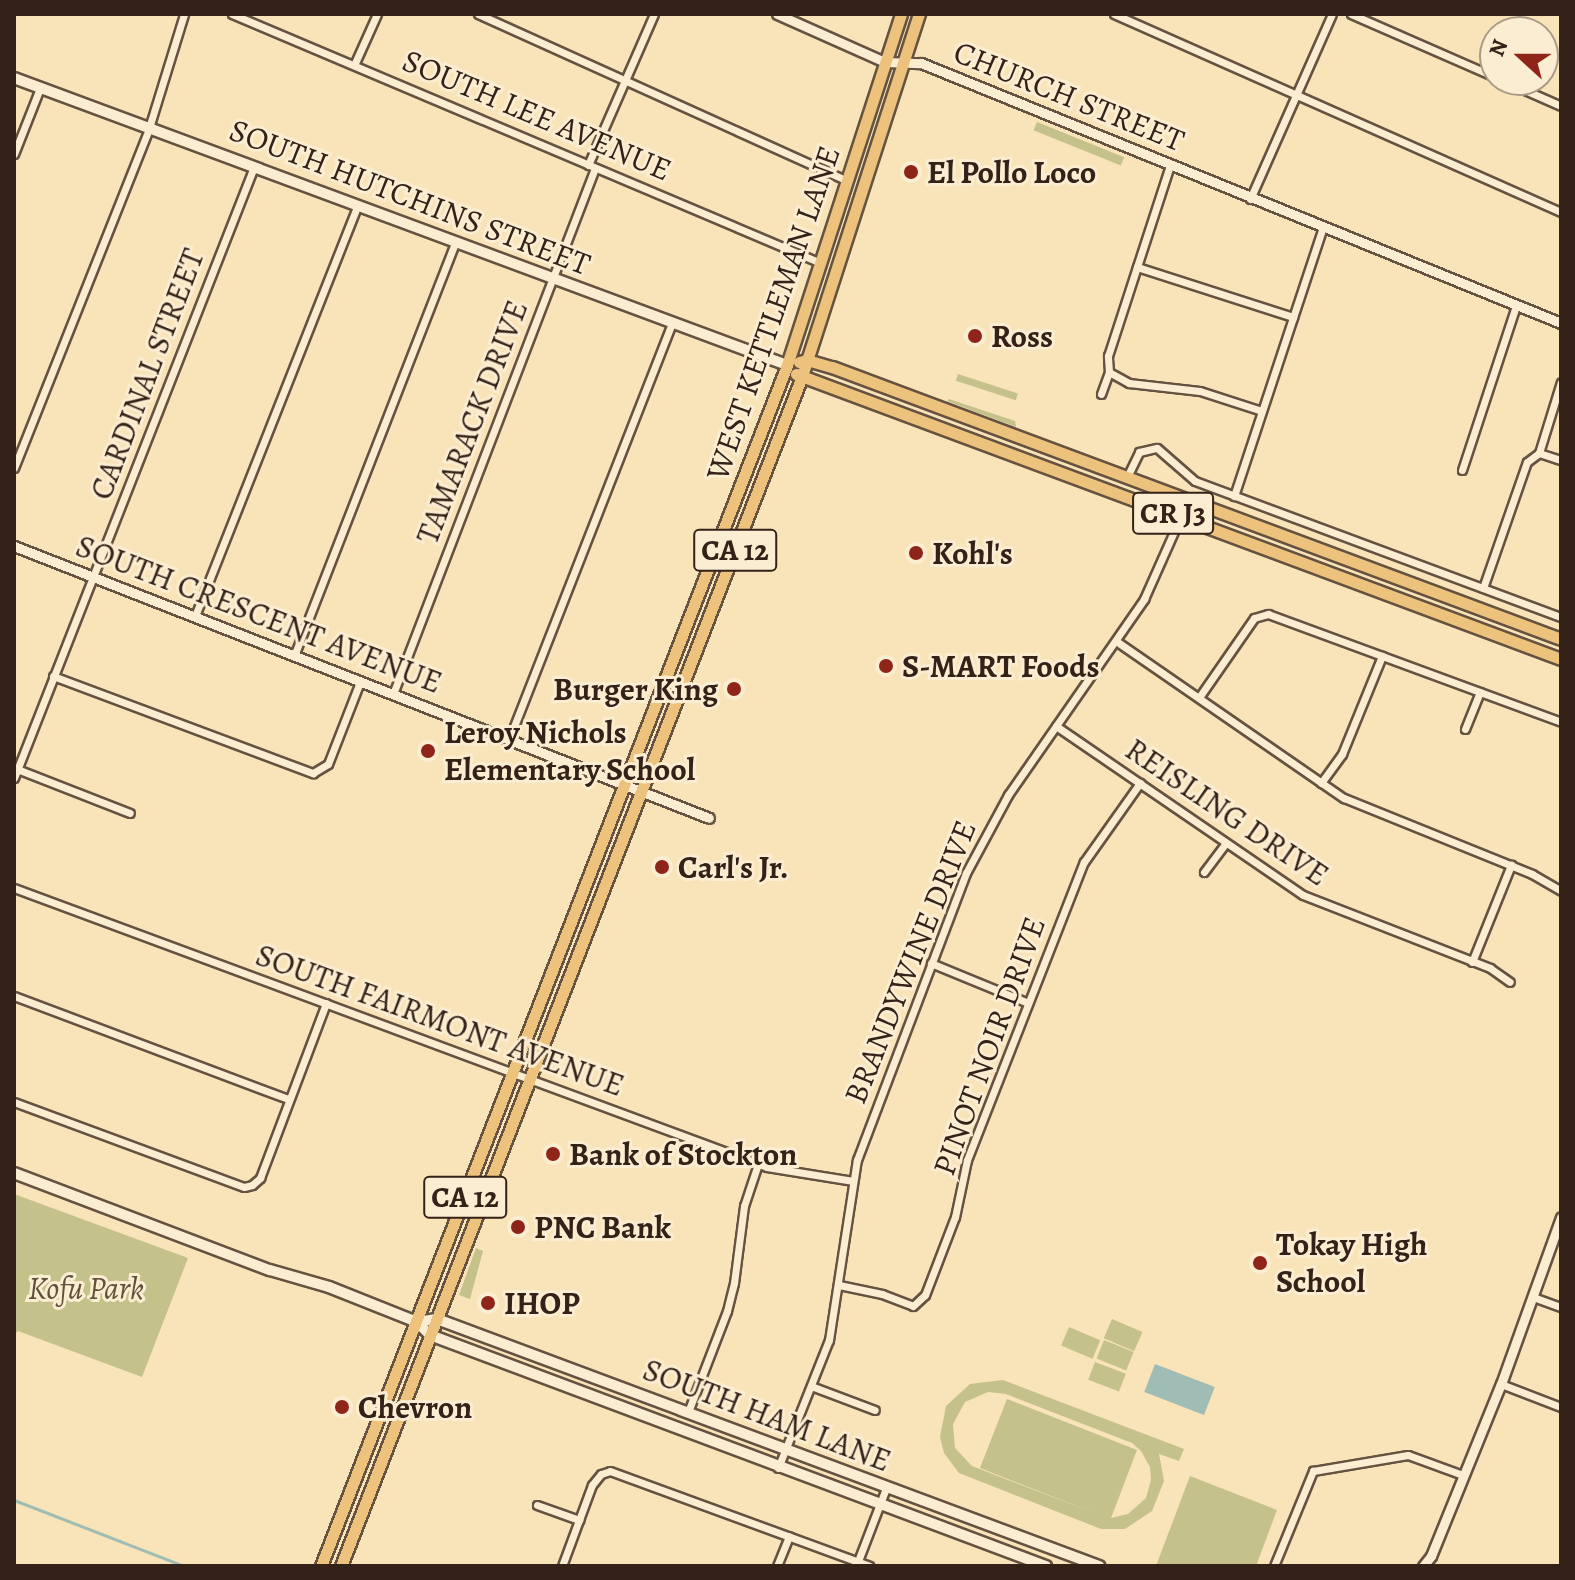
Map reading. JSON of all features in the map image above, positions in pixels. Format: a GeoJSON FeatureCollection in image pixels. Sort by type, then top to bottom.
{"type":"FeatureCollection","features":[{"type":"Feature","properties":{"kind":"main road","name":"WEST KETTLEMAN LANE"},"geometry":{"type":"LineString","coordinates":[[321,1566],[787,365],[901,14]]}},
{"type":"Feature","properties":{"kind":"main road","name":"WEST KETTLEMAN LANE"},"geometry":{"type":"LineString","coordinates":[[341,1566],[801,379],[919,14]]}},
{"type":"Feature","properties":{"kind":"main road","name":"SOUTH HUTCHINS STREET"},"geometry":{"type":"LineString","coordinates":[[14,78],[787,365],[801,379],[1181,516],[1561,659]]}},
{"type":"Feature","properties":{"kind":"main road"},"geometry":{"type":"LineString","coordinates":[[787,365],[807,360]]}},
{"type":"Feature","properties":{"kind":"main road","name":"CR J3"},"geometry":{"type":"LineString","coordinates":[[807,360],[1561,639]]}},
{"type":"Feature","properties":{"kind":"main road"},"geometry":{"type":"LineString","coordinates":[[937,427],[953,419],[973,419]]}},
{"type":"Feature","properties":{"kind":"main road"},"geometry":{"type":"LineString","coordinates":[[724,528],[729,567]]}},
{"type":"Feature","properties":{"kind":"main road","name":"SOUTH HAM LANE"},"geometry":{"type":"LineString","coordinates":[[14,1173],[417,1322],[430,1335],[1046,1566]]}},
{"type":"Feature","properties":{"kind":"main road","name":"SOUTH HAM LANE"},"geometry":{"type":"LineString","coordinates":[[417,1322],[437,1319],[1099,1566]]}},
{"type":"Feature","properties":{"kind":"street"},"geometry":{"type":"LineString","coordinates":[[14,468],[149,128],[184,14]]}},
{"type":"Feature","properties":{"kind":"street","name":"SOUTH LEE AVENUE"},"geometry":{"type":"LineString","coordinates":[[232,14],[355,63],[821,263]]}},
{"type":"Feature","properties":{"kind":"street"},"geometry":{"type":"LineString","coordinates":[[355,63],[377,14]]}},
{"type":"Feature","properties":{"kind":"street"},"geometry":{"type":"LineString","coordinates":[[478,14],[848,181]]}},
{"type":"Feature","properties":{"kind":"street","name":"TAMARACK DRIVE"},"geometry":{"type":"LineString","coordinates":[[393,694],[553,278],[624,80],[654,14]]}},
{"type":"Feature","properties":{"kind":"street","name":"CHURCH STREET"},"geometry":{"type":"LineString","coordinates":[[777,14],[885,62],[921,63],[1561,323]]}},
{"type":"Feature","properties":{"kind":"street"},"geometry":{"type":"LineString","coordinates":[[1114,14],[1561,212]]}},
{"type":"Feature","properties":{"kind":"street"},"geometry":{"type":"LineString","coordinates":[[1250,199],[1332,14]]}},
{"type":"Feature","properties":{"kind":"street"},"geometry":{"type":"LineString","coordinates":[[1351,14],[1479,70]]}},
{"type":"Feature","properties":{"kind":"street"},"geometry":{"type":"LineString","coordinates":[[14,154],[40,88]]}},
{"type":"Feature","properties":{"kind":"street"},"geometry":{"type":"LineString","coordinates":[[1538,96],[1561,106]]}},
{"type":"Feature","properties":{"kind":"street"},"geometry":{"type":"LineString","coordinates":[[1101,394],[1109,372],[1108,356],[1170,165]]}},
{"type":"Feature","properties":{"kind":"street","name":"CARDINAL STREET"},"geometry":{"type":"LineString","coordinates":[[14,778],[254,167]]}},
{"type":"Feature","properties":{"kind":"street"},"geometry":{"type":"LineString","coordinates":[[195,616],[357,206]]}},
{"type":"Feature","properties":{"kind":"street"},"geometry":{"type":"LineString","coordinates":[[1234,496],[1323,227]]}},
{"type":"Feature","properties":{"kind":"street"},"geometry":{"type":"LineString","coordinates":[[294,656],[455,242]]}},
{"type":"Feature","properties":{"kind":"street"},"geometry":{"type":"LineString","coordinates":[[1137,267],[1293,317]]}},
{"type":"Feature","properties":{"kind":"street"},"geometry":{"type":"LineString","coordinates":[[1462,470],[1516,306]]}},
{"type":"Feature","properties":{"kind":"street"},"geometry":{"type":"LineString","coordinates":[[509,739],[672,324]]}},
{"type":"Feature","properties":{"kind":"street"},"geometry":{"type":"LineString","coordinates":[[1109,372],[1129,383],[1200,391],[1262,411]]}},
{"type":"Feature","properties":{"kind":"street"},"geometry":{"type":"LineString","coordinates":[[1483,588],[1527,462],[1539,453],[1561,382]]}},
{"type":"Feature","properties":{"kind":"street"},"geometry":{"type":"LineString","coordinates":[[1127,477],[1139,452],[1157,448],[1195,481],[1561,617]]}},
{"type":"Feature","properties":{"kind":"street"},"geometry":{"type":"LineString","coordinates":[[1539,453],[1561,460]]}},
{"type":"Feature","properties":{"kind":"street","name":"BRANDYWINE DRIVE"},"geometry":{"type":"LineString","coordinates":[[778,1468],[829,1340],[857,1160],[931,963],[986,830],[1144,599],[1181,516]]}},
{"type":"Feature","properties":{"kind":"street","name":"SOUTH CRESCENT AVENUE"},"geometry":{"type":"LineString","coordinates":[[14,546],[709,818]]}},
{"type":"Feature","properties":{"kind":"street"},"geometry":{"type":"LineString","coordinates":[[1200,696],[1260,614],[1561,722]]}},
{"type":"Feature","properties":{"kind":"street"},"geometry":{"type":"LineString","coordinates":[[1116,641],[1200,696],[1321,783],[1367,810],[1511,865],[1561,891]]}},
{"type":"Feature","properties":{"kind":"street"},"geometry":{"type":"LineString","coordinates":[[1321,783],[1342,754],[1382,656]]}},
{"type":"Feature","properties":{"kind":"street"},"geometry":{"type":"LineString","coordinates":[[53,676],[305,772],[320,772],[328,764],[360,682]]}},
{"type":"Feature","properties":{"kind":"street"},"geometry":{"type":"LineString","coordinates":[[1465,729],[1480,692]]}},
{"type":"Feature","properties":{"kind":"street","name":"REISLING DRIVE"},"geometry":{"type":"LineString","coordinates":[[1056,726],[1303,895],[1504,975],[1510,982]]}},
{"type":"Feature","properties":{"kind":"street"},"geometry":{"type":"LineString","coordinates":[[17,769],[130,813]]}},
{"type":"Feature","properties":{"kind":"street","name":"PINOT NOIR DRIVE"},"geometry":{"type":"LineString","coordinates":[[839,1285],[882,1294],[913,1306],[919,1304],[955,1217],[967,1160],[1084,862],[1140,783]]}},
{"type":"Feature","properties":{"kind":"street"},"geometry":{"type":"LineString","coordinates":[[1204,872],[1226,843]]}},
{"type":"Feature","properties":{"kind":"street"},"geometry":{"type":"LineString","coordinates":[[1472,962],[1511,865]]}},
{"type":"Feature","properties":{"kind":"street","name":"SOUTH FAIRMONT AVENUE"},"geometry":{"type":"LineString","coordinates":[[14,888],[758,1164],[810,1176],[853,1181]]}},
{"type":"Feature","properties":{"kind":"street"},"geometry":{"type":"LineString","coordinates":[[931,963],[1028,1003]]}},
{"type":"Feature","properties":{"kind":"street"},"geometry":{"type":"LineString","coordinates":[[14,996],[288,1099]]}},
{"type":"Feature","properties":{"kind":"street"},"geometry":{"type":"LineString","coordinates":[[14,1102],[244,1187],[252,1185],[260,1178],[326,1003]]}},
{"type":"Feature","properties":{"kind":"street"},"geometry":{"type":"LineString","coordinates":[[688,1412],[727,1311],[744,1206],[758,1164]]}},
{"type":"Feature","properties":{"kind":"street"},"geometry":{"type":"LineString","coordinates":[[1423,1566],[1432,1561],[1501,1384],[1561,1217]]}},
{"type":"Feature","properties":{"kind":"street"},"geometry":{"type":"LineString","coordinates":[[1533,1297],[1561,1307]]}},
{"type":"Feature","properties":{"kind":"street"},"geometry":{"type":"LineString","coordinates":[[1501,1384],[1561,1407]]}},
{"type":"Feature","properties":{"kind":"street"},"geometry":{"type":"LineString","coordinates":[[811,1386],[875,1410]]}},
{"type":"Feature","properties":{"kind":"street"},"geometry":{"type":"LineString","coordinates":[[1274,1566],[1313,1471],[1408,1455],[1463,1475]]}},
{"type":"Feature","properties":{"kind":"street"},"geometry":{"type":"LineString","coordinates":[[562,1566],[595,1480],[610,1471],[869,1566]]}},
{"type":"Feature","properties":{"kind":"street"},"geometry":{"type":"LineString","coordinates":[[858,1561],[886,1488]]}},
{"type":"Feature","properties":{"kind":"street"},"geometry":{"type":"LineString","coordinates":[[537,1505],[579,1520]]}},
{"type":"Feature","properties":{"kind":"street"},"geometry":{"type":"LineString","coordinates":[[777,1566],[789,1536]]}},
{"type":"Feature","properties":{"kind":"green space"},"geometry":{"type":"Polygon","coordinates":[[[1037,122],[1124,157],[1121,166],[1034,130],[1037,122]]]}},
{"type":"Feature","properties":{"kind":"green space"},"geometry":{"type":"Polygon","coordinates":[[[958,374],[1018,393],[1016,400],[956,381],[958,374]]]}},
{"type":"Feature","properties":{"kind":"green space"},"geometry":{"type":"Polygon","coordinates":[[[949,399],[1015,421],[1016,427],[947,401],[949,399]]]}},
{"type":"Feature","properties":{"kind":"green space","name":"Kofu Park"},"geometry":{"type":"Polygon","coordinates":[[[14,1194],[188,1258],[142,1377],[18,1331],[14,1335],[14,1194]]]}},
{"type":"Feature","properties":{"kind":"green space"},"geometry":{"type":"Polygon","coordinates":[[[476,1248],[483,1251],[470,1299],[459,1295],[476,1248]]]}},
{"type":"Feature","properties":{"kind":"green space"},"geometry":{"type":"Polygon","coordinates":[[[1112,1319],[1142,1332],[1134,1351],[1104,1338],[1112,1319]]]}},
{"type":"Feature","properties":{"kind":"green space"},"geometry":{"type":"Polygon","coordinates":[[[1069,1327],[1100,1340],[1092,1359],[1061,1345],[1069,1327]]]}},
{"type":"Feature","properties":{"kind":"green space"},"geometry":{"type":"Polygon","coordinates":[[[1104,1340],[1134,1352],[1126,1371],[1097,1359],[1104,1340]]]}},
{"type":"Feature","properties":{"kind":"green space"},"geometry":{"type":"Polygon","coordinates":[[[1095,1362],[1126,1374],[1119,1392],[1088,1380],[1095,1362]]]}},
{"type":"Feature","properties":{"kind":"green space"},"geometry":{"type":"Polygon","coordinates":[[[1003,1380],[1184,1449],[1179,1461],[1159,1454],[1164,1481],[1152,1511],[1125,1529],[1101,1529],[959,1473],[944,1453],[940,1437],[946,1406],[970,1384],[1003,1380]],[[988,1392],[965,1402],[953,1424],[955,1448],[972,1466],[1102,1516],[980,1468],[1007,1399],[1137,1450],[1111,1518],[1128,1514],[1146,1498],[1151,1480],[1150,1467],[1132,1443],[1006,1394],[988,1392]]]}},
{"type":"Feature","properties":{"kind":"green space"},"geometry":{"type":"Polygon","coordinates":[[[1190,1476],[1277,1510],[1256,1566],[1156,1566],[1190,1476]]]}},
{"type":"Feature","properties":{"kind":"water"},"geometry":{"type":"Polygon","coordinates":[[[1155,1364],[1215,1387],[1204,1415],[1144,1392],[1155,1364]]]}},
{"type":"Feature","properties":{"kind":"waterway"},"geometry":{"type":"LineString","coordinates":[[14,1500],[184,1566]]}},
{"type":"Feature","properties":{"kind":"place","name":"El Pollo Loco"},"geometry":{"type":"Point","coordinates":[911,172]}},
{"type":"Feature","properties":{"kind":"place","name":"Ross"},"geometry":{"type":"Point","coordinates":[975,336]}},
{"type":"Feature","properties":{"kind":"place","name":"Kohl's"},"geometry":{"type":"Point","coordinates":[916,553]}},
{"type":"Feature","properties":{"kind":"place","name":"S-MART Foods"},"geometry":{"type":"Point","coordinates":[886,666]}},
{"type":"Feature","properties":{"kind":"place","name":"Burger King"},"geometry":{"type":"Point","coordinates":[734,689]}},
{"type":"Feature","properties":{"kind":"place","name":"Leroy Nichols Elementary School"},"geometry":{"type":"Point","coordinates":[428,751]}},
{"type":"Feature","properties":{"kind":"place","name":"Carl's Jr."},"geometry":{"type":"Point","coordinates":[662,867]}},
{"type":"Feature","properties":{"kind":"place","name":"Bank of Stockton"},"geometry":{"type":"Point","coordinates":[553,1154]}},
{"type":"Feature","properties":{"kind":"place","name":"PNC Bank"},"geometry":{"type":"Point","coordinates":[518,1227]}},
{"type":"Feature","properties":{"kind":"place","name":"Tokay High School"},"geometry":{"type":"Point","coordinates":[1260,1263]}},
{"type":"Feature","properties":{"kind":"place","name":"IHOP"},"geometry":{"type":"Point","coordinates":[488,1303]}},
{"type":"Feature","properties":{"kind":"place","name":"Chevron"},"geometry":{"type":"Point","coordinates":[342,1407]}}]}
